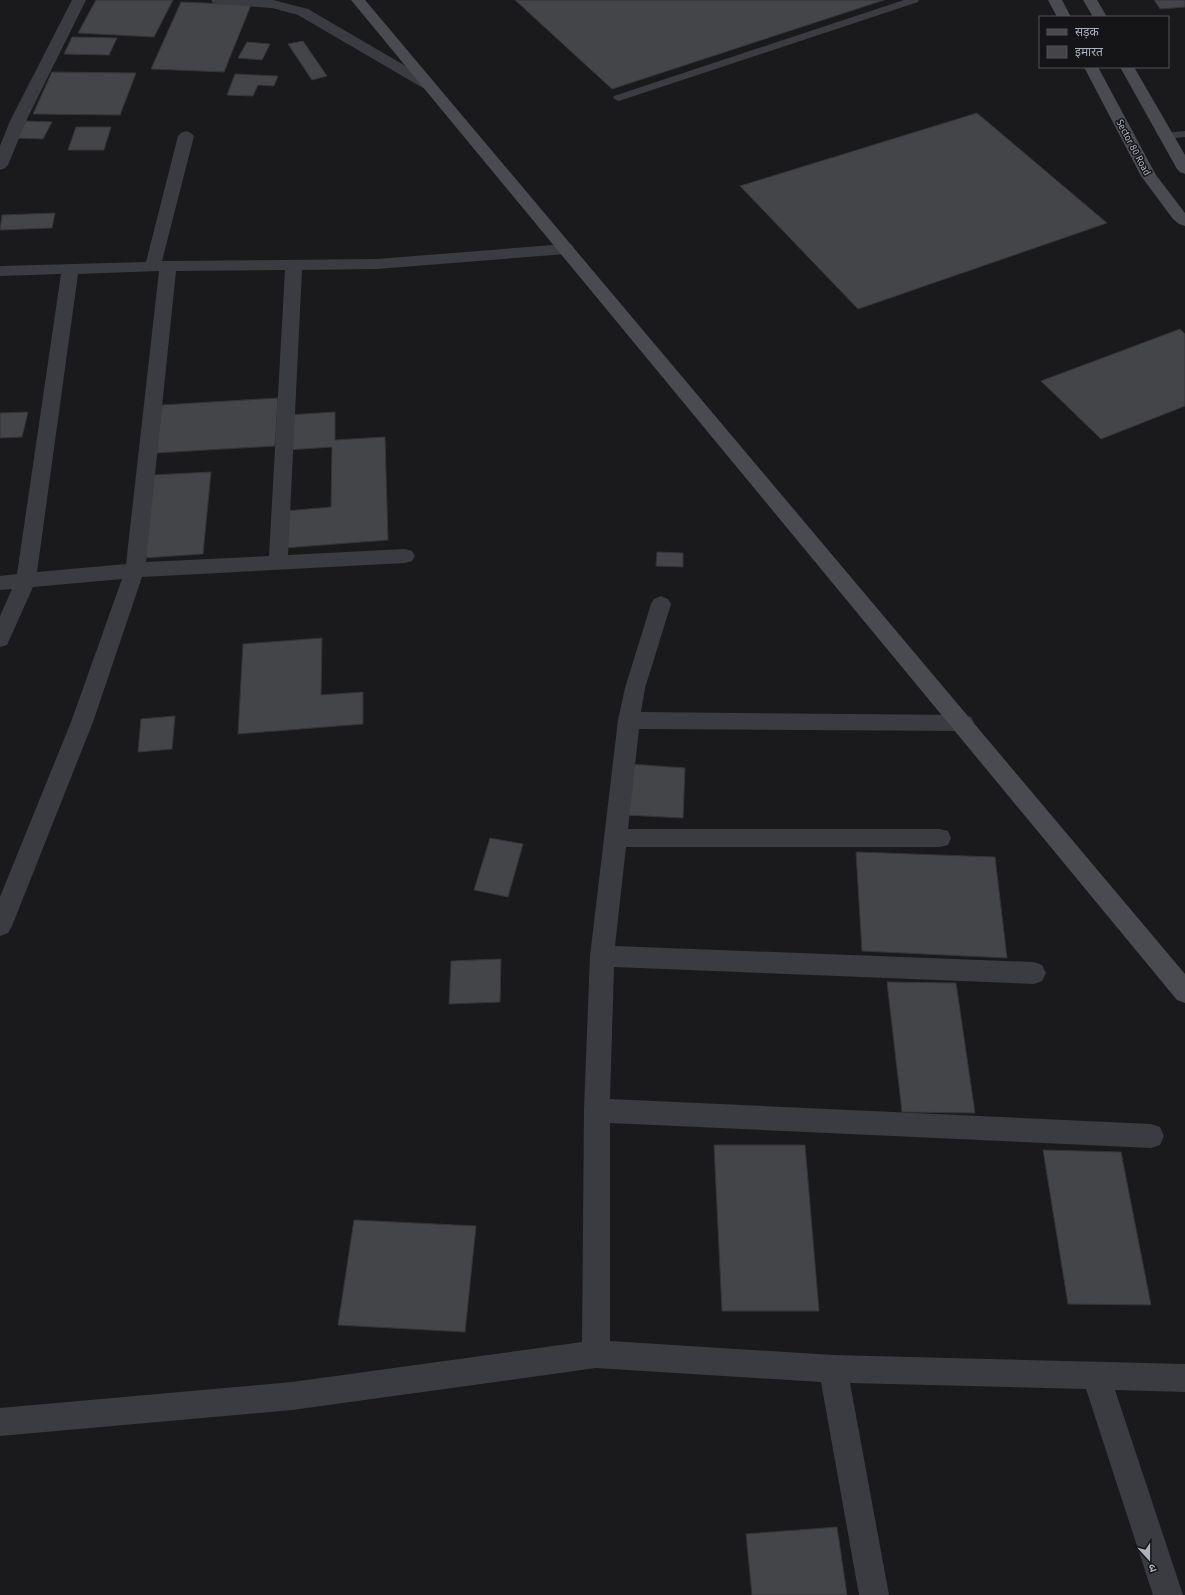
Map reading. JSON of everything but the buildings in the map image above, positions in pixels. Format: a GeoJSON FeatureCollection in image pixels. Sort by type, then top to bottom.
{"type":"FeatureCollection","features":[{"type":"Feature","properties":{"kind":"street"},"geometry":{"type":"LineString","coordinates":[[0,165],[18,121],[79,0]]}},
{"type":"Feature","properties":{"kind":"street"},"geometry":{"type":"LineString","coordinates":[[218,0],[272,4],[303,12],[428,85]]}},
{"type":"Feature","properties":{"kind":"street"},"geometry":{"type":"LineString","coordinates":[[358,0],[963,723],[1185,992]]}},
{"type":"Feature","properties":{"kind":"street"},"geometry":{"type":"LineString","coordinates":[[1055,0],[1063,16]]}},
{"type":"Feature","properties":{"kind":"street"},"geometry":{"type":"LineString","coordinates":[[1090,0],[1099,16]]}},
{"type":"Feature","properties":{"kind":"street","name":"Sector 80 Road"},"geometry":{"type":"LineString","coordinates":[[1092,68],[1149,176],[1179,216],[1185,221]]}},
{"type":"Feature","properties":{"kind":"street"},"geometry":{"type":"LineString","coordinates":[[1129,68],[1185,169]]}},
{"type":"Feature","properties":{"kind":"street"},"geometry":{"type":"LineString","coordinates":[[0,926],[82,722],[135,570],[160,266],[186,136]]}},
{"type":"Feature","properties":{"kind":"street"},"geometry":{"type":"LineString","coordinates":[[0,271],[160,266],[377,264],[566,249]]}},
{"type":"Feature","properties":{"kind":"street"},"geometry":{"type":"LineString","coordinates":[[278,563],[294,265]]}},
{"type":"Feature","properties":{"kind":"street"},"geometry":{"type":"LineString","coordinates":[[0,639],[26,580],[70,269]]}},
{"type":"Feature","properties":{"kind":"street"},"geometry":{"type":"LineString","coordinates":[[0,583],[135,570],[405,556]]}},
{"type":"Feature","properties":{"kind":"street"},"geometry":{"type":"LineString","coordinates":[[596,1354],[597,1110],[602,956],[629,720],[635,688],[661,604]]}},
{"type":"Feature","properties":{"kind":"street"},"geometry":{"type":"LineString","coordinates":[[629,720],[963,723]]}},
{"type":"Feature","properties":{"kind":"street"},"geometry":{"type":"LineString","coordinates":[[615,838],[940,838]]}},
{"type":"Feature","properties":{"kind":"street"},"geometry":{"type":"LineString","coordinates":[[602,956],[1034,973]]}},
{"type":"Feature","properties":{"kind":"street"},"geometry":{"type":"LineString","coordinates":[[597,1110],[1151,1136]]}},
{"type":"Feature","properties":{"kind":"street"},"geometry":{"type":"LineString","coordinates":[[0,1422],[292,1396],[596,1354],[832,1370],[1185,1378]]}},
{"type":"Feature","properties":{"kind":"street"},"geometry":{"type":"LineString","coordinates":[[832,1370],[874,1595]]}},
{"type":"Feature","properties":{"kind":"street"},"geometry":{"type":"LineString","coordinates":[[1096,1376],[1168,1595]]}},
{"type":"Feature","properties":{"kind":"lane"},"geometry":{"type":"LineString","coordinates":[[618,98],[914,0]]}},
{"type":"Feature","properties":{"kind":"lane"},"geometry":{"type":"LineString","coordinates":[[1166,136],[1185,134]]}}]}
